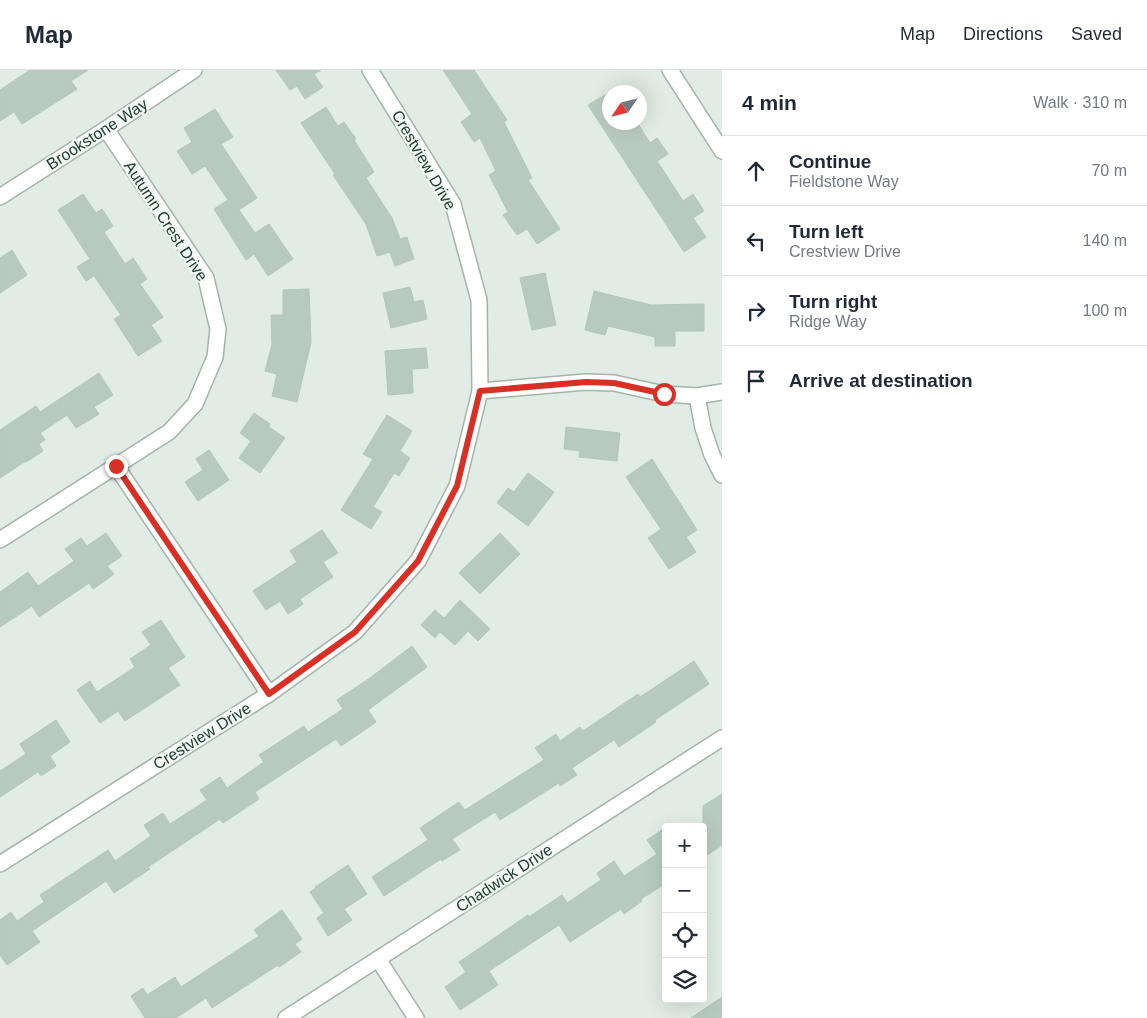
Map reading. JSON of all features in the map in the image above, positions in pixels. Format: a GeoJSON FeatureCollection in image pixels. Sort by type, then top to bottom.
{"type":"FeatureCollection","features":[{"type":"Feature","properties":{"kind":"street","name":"Brookstone Way"},"geometry":{"type":"LineString","coordinates":[[0,197],[194,70]]}},
{"type":"Feature","properties":{"kind":"street","name":"Crestview Drive"},"geometry":{"type":"LineString","coordinates":[[0,864],[269,694],[355,632],[418,561],[457,486],[480,391],[479,300],[452,204],[370,70]]}},
{"type":"Feature","properties":{"kind":"street"},"geometry":{"type":"LineString","coordinates":[[670,70],[722,151]]}},
{"type":"Feature","properties":{"kind":"street","name":"Autumn Crest Drive"},"geometry":{"type":"LineString","coordinates":[[0,540],[169,432],[195,404],[215,357],[218,329],[206,278],[106,129]]}},
{"type":"Feature","properties":{"kind":"street"},"geometry":{"type":"LineString","coordinates":[[480,391],[586,382],[614,383],[664,394],[697,396],[722,392]]}},
{"type":"Feature","properties":{"kind":"street"},"geometry":{"type":"LineString","coordinates":[[697,396],[703,428],[722,475]]}},
{"type":"Feature","properties":{"kind":"street"},"geometry":{"type":"LineString","coordinates":[[116,466],[269,694]]}},
{"type":"Feature","properties":{"kind":"street","name":"Chadwick Drive"},"geometry":{"type":"LineString","coordinates":[[286,1018],[722,738]]}},
{"type":"Feature","properties":{"kind":"street"},"geometry":{"type":"LineString","coordinates":[[378,959],[416,1018]]}},
{"type":"Feature","properties":{"kind":"building"},"geometry":{"type":"Polygon","coordinates":[[[30,70],[88,70],[71,81],[77,89],[22,124],[14,112],[0,121],[0,90],[30,70]]]}},
{"type":"Feature","properties":{"kind":"building"},"geometry":{"type":"Polygon","coordinates":[[[276,70],[321,70],[314,74],[323,87],[305,99],[297,86],[290,90],[276,70]]]}},
{"type":"Feature","properties":{"kind":"building"},"geometry":{"type":"Polygon","coordinates":[[[443,70],[474,70],[507,120],[504,122],[532,178],[528,180],[560,229],[537,244],[527,229],[517,235],[503,215],[508,212],[489,175],[496,171],[480,138],[474,142],[461,122],[472,114],[443,70]]]}},
{"type":"Feature","properties":{"kind":"building"},"geometry":{"type":"Polygon","coordinates":[[[602,97],[602,126],[588,105],[602,97]]]}},
{"type":"Feature","properties":{"kind":"building"},"geometry":{"type":"Polygon","coordinates":[[[326,107],[338,126],[344,122],[356,139],[354,140],[374,172],[366,178],[392,218],[400,239],[407,237],[414,259],[395,266],[390,252],[377,256],[366,224],[301,123],[326,107]]]}},
{"type":"Feature","properties":{"kind":"building"},"geometry":{"type":"Polygon","coordinates":[[[215,109],[233,137],[221,144],[257,198],[239,210],[255,233],[269,224],[293,259],[268,276],[254,254],[246,260],[214,209],[228,200],[205,166],[192,174],[177,151],[192,142],[184,128],[215,109]]]}},
{"type":"Feature","properties":{"kind":"building"},"geometry":{"type":"Polygon","coordinates":[[[604,130],[642,130],[650,143],[657,138],[668,154],[657,161],[683,201],[693,194],[704,211],[693,218],[706,237],[684,252],[604,130]]]}},
{"type":"Feature","properties":{"kind":"building"},"geometry":{"type":"Polygon","coordinates":[[[83,194],[96,213],[102,209],[113,226],[104,232],[125,264],[133,258],[147,279],[140,284],[163,317],[151,325],[162,341],[138,356],[114,319],[121,315],[94,276],[86,281],[77,267],[90,259],[58,210],[83,194]]]}},
{"type":"Feature","properties":{"kind":"building"},"geometry":{"type":"Polygon","coordinates":[[[12,250],[27,275],[0,293],[0,258],[12,250]]]}},
{"type":"Feature","properties":{"kind":"building"},"geometry":{"type":"Polygon","coordinates":[[[545,273],[556,325],[532,330],[520,278],[545,273]]]}},
{"type":"Feature","properties":{"kind":"building"},"geometry":{"type":"Polygon","coordinates":[[[410,287],[414,302],[423,300],[427,319],[391,328],[383,293],[410,287]]]}},
{"type":"Feature","properties":{"kind":"building"},"geometry":{"type":"Polygon","coordinates":[[[309,289],[311,342],[297,402],[272,396],[277,374],[265,371],[272,344],[271,315],[283,315],[283,290],[309,289]]]}},
{"type":"Feature","properties":{"kind":"building"},"geometry":{"type":"Polygon","coordinates":[[[594,291],[651,305],[704,304],[704,331],[675,331],[675,346],[655,346],[655,337],[608,326],[605,335],[585,330],[594,291]]]}},
{"type":"Feature","properties":{"kind":"building"},"geometry":{"type":"Polygon","coordinates":[[[426,348],[428,368],[412,369],[413,393],[388,395],[385,351],[426,348]]]}},
{"type":"Feature","properties":{"kind":"building"},"geometry":{"type":"Polygon","coordinates":[[[99,373],[113,395],[94,407],[99,414],[76,428],[67,415],[40,433],[45,440],[39,444],[43,451],[0,478],[0,430],[36,406],[40,412],[99,373]]]}},
{"type":"Feature","properties":{"kind":"building"},"geometry":{"type":"Polygon","coordinates":[[[254,413],[285,438],[260,473],[239,458],[251,441],[240,433],[254,413]]]}},
{"type":"Feature","properties":{"kind":"building"},"geometry":{"type":"Polygon","coordinates":[[[387,415],[412,431],[400,451],[410,458],[399,476],[394,473],[373,507],[382,512],[371,529],[341,510],[373,459],[363,454],[387,415]]]}},
{"type":"Feature","properties":{"kind":"building"},"geometry":{"type":"Polygon","coordinates":[[[566,427],[620,433],[617,461],[579,457],[580,451],[564,449],[566,427]]]}},
{"type":"Feature","properties":{"kind":"building"},"geometry":{"type":"Polygon","coordinates":[[[209,450],[229,480],[198,501],[185,482],[203,470],[196,459],[209,450]]]}},
{"type":"Feature","properties":{"kind":"building"},"geometry":{"type":"Polygon","coordinates":[[[652,459],[697,530],[686,537],[696,552],[669,569],[648,538],[661,529],[626,477],[652,459]]]}},
{"type":"Feature","properties":{"kind":"building"},"geometry":{"type":"Polygon","coordinates":[[[528,473],[554,492],[528,526],[497,503],[508,488],[514,492],[528,473]]]}},
{"type":"Feature","properties":{"kind":"building"},"geometry":{"type":"Polygon","coordinates":[[[322,530],[338,553],[323,562],[333,577],[300,599],[303,604],[288,614],[280,601],[266,610],[253,591],[297,562],[290,551],[322,530]]]}},
{"type":"Feature","properties":{"kind":"building"},"geometry":{"type":"Polygon","coordinates":[[[106,533],[122,556],[107,566],[114,574],[93,589],[89,583],[39,617],[32,606],[0,627],[0,592],[28,572],[38,586],[74,561],[65,549],[81,538],[87,546],[106,533]]]}},
{"type":"Feature","properties":{"kind":"building"},"geometry":{"type":"Polygon","coordinates":[[[500,533],[520,554],[480,594],[459,573],[500,533]]]}},
{"type":"Feature","properties":{"kind":"building"},"geometry":{"type":"Polygon","coordinates":[[[460,600],[490,629],[478,641],[468,631],[455,645],[440,632],[435,638],[421,625],[435,610],[444,618],[460,600]]]}},
{"type":"Feature","properties":{"kind":"building"},"geometry":{"type":"Polygon","coordinates":[[[161,620],[185,657],[168,668],[180,685],[125,721],[118,711],[100,723],[77,690],[90,681],[97,692],[135,667],[130,659],[151,645],[142,632],[161,620]]]}},
{"type":"Feature","properties":{"kind":"building"},"geometry":{"type":"Polygon","coordinates":[[[412,646],[427,667],[368,710],[376,722],[341,746],[336,739],[255,792],[259,799],[223,823],[220,819],[148,867],[150,869],[114,893],[106,881],[32,931],[40,942],[7,965],[0,955],[0,920],[11,912],[17,921],[44,902],[40,895],[108,850],[115,861],[151,836],[144,825],[163,813],[170,824],[207,800],[200,790],[220,777],[227,788],[264,762],[259,755],[304,726],[308,732],[343,709],[337,700],[412,646]]]}},
{"type":"Feature","properties":{"kind":"building"},"geometry":{"type":"Polygon","coordinates":[[[694,661],[709,684],[619,747],[614,740],[572,768],[577,775],[560,786],[559,783],[500,820],[495,812],[452,839],[460,850],[442,861],[441,859],[384,896],[372,877],[428,840],[420,828],[459,802],[465,810],[544,760],[535,748],[556,734],[560,741],[580,727],[583,731],[638,694],[640,697],[694,661]]]}},
{"type":"Feature","properties":{"kind":"building"},"geometry":{"type":"Polygon","coordinates":[[[56,720],[70,742],[50,756],[56,766],[41,776],[38,772],[0,797],[0,771],[26,754],[20,744],[56,720]]]}},
{"type":"Feature","properties":{"kind":"building"},"geometry":{"type":"Polygon","coordinates":[[[722,794],[722,845],[707,855],[707,823],[703,823],[703,806],[722,794]]]}},
{"type":"Feature","properties":{"kind":"building"},"geometry":{"type":"Polygon","coordinates":[[[662,830],[662,886],[641,899],[642,901],[624,914],[621,909],[570,942],[559,925],[489,971],[498,985],[460,1010],[445,987],[466,972],[459,962],[528,915],[529,917],[562,895],[567,903],[601,880],[597,873],[614,861],[624,876],[657,854],[647,840],[662,830]]]}},
{"type":"Feature","properties":{"kind":"building"},"geometry":{"type":"Polygon","coordinates":[[[348,865],[367,894],[344,909],[352,920],[328,936],[317,918],[324,913],[310,892],[348,865]]]}},
{"type":"Feature","properties":{"kind":"building"},"geometry":{"type":"Polygon","coordinates":[[[282,910],[302,939],[295,944],[301,952],[212,1008],[206,998],[176,1018],[145,1018],[131,996],[143,988],[147,995],[175,977],[181,987],[259,936],[254,930],[282,910]]]}},
{"type":"Feature","properties":{"kind":"building"},"geometry":{"type":"Polygon","coordinates":[[[722,997],[722,1018],[691,1018],[722,997]]]}},
{"type":"Feature","properties":{"kind":"route"},"geometry":{"type":"LineString","coordinates":[[116,466],[269,694],[355,632],[418,561],[457,486],[480,391],[586,382],[614,383],[664,394]]}}]}
